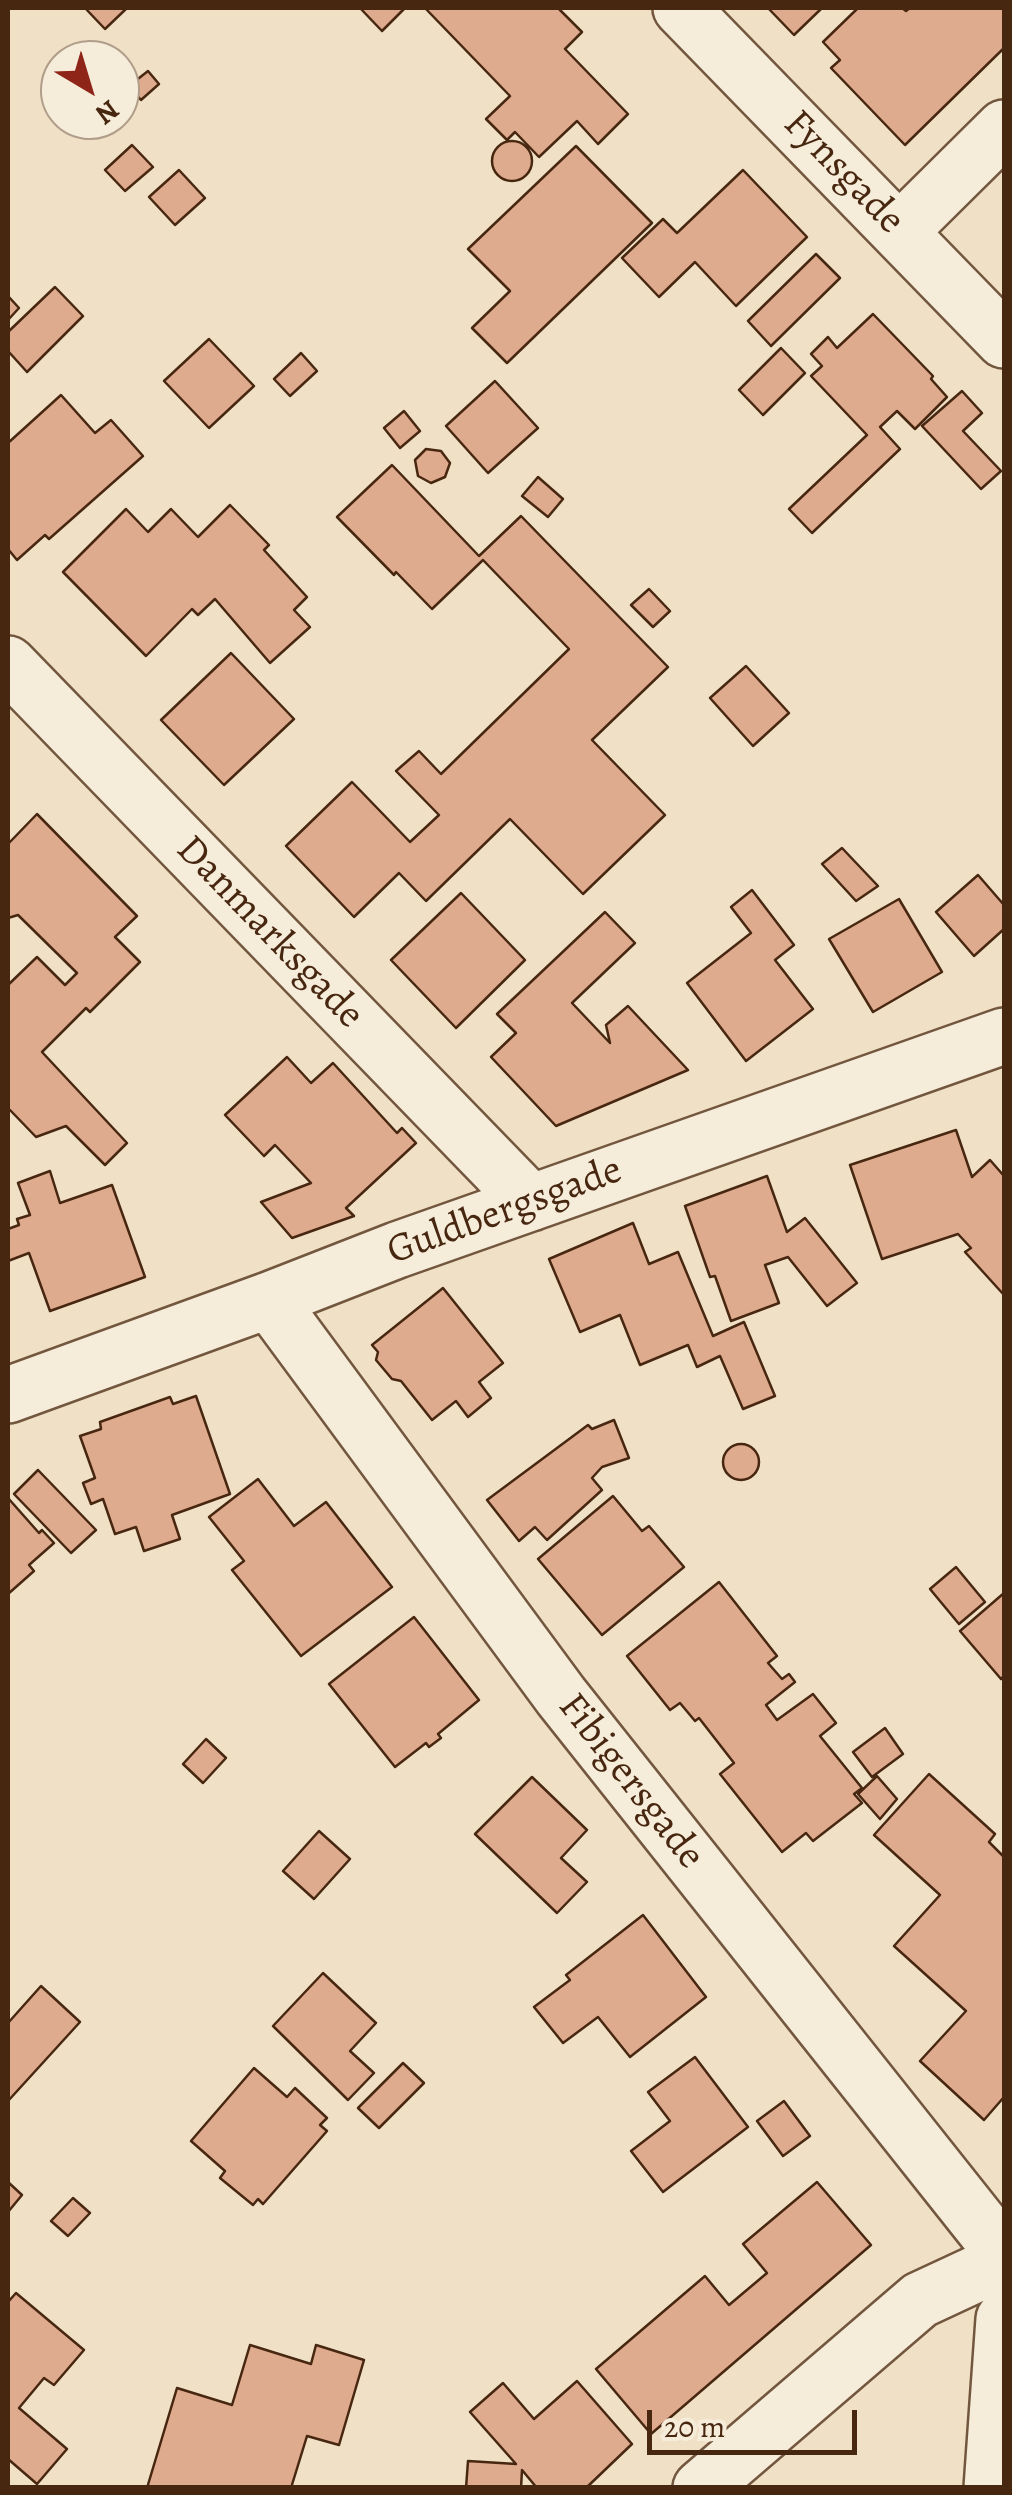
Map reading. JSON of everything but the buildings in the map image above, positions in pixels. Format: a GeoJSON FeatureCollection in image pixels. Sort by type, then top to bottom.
{"type":"FeatureCollection","features":[{"type":"Feature","properties":{"kind":"street","name":"Fynsgade"},"geometry":{"type":"LineString","coordinates":[[681,8],[1004,340]]}},
{"type":"Feature","properties":{"kind":"street"},"geometry":{"type":"LineString","coordinates":[[900,230],[1004,128]]}},
{"type":"Feature","properties":{"kind":"street","name":"Danmarksgade"},"geometry":{"type":"LineString","coordinates":[[8,664],[531,1203]]}},
{"type":"Feature","properties":{"kind":"street","name":"Guldbergsgade"},"geometry":{"type":"LineString","coordinates":[[8,1395],[397,1250],[1004,1036]]}},
{"type":"Feature","properties":{"kind":"street","name":"Fibigersgade"},"geometry":{"type":"LineString","coordinates":[[269,1300],[561,1696],[1004,2254]]}},
{"type":"Feature","properties":{"kind":"street"},"geometry":{"type":"LineString","coordinates":[[700,2488],[920,2300],[1004,2261]]}},
{"type":"Feature","properties":{"kind":"street"},"geometry":{"type":"LineString","coordinates":[[992,2488],[1004,2319]]}}]}
